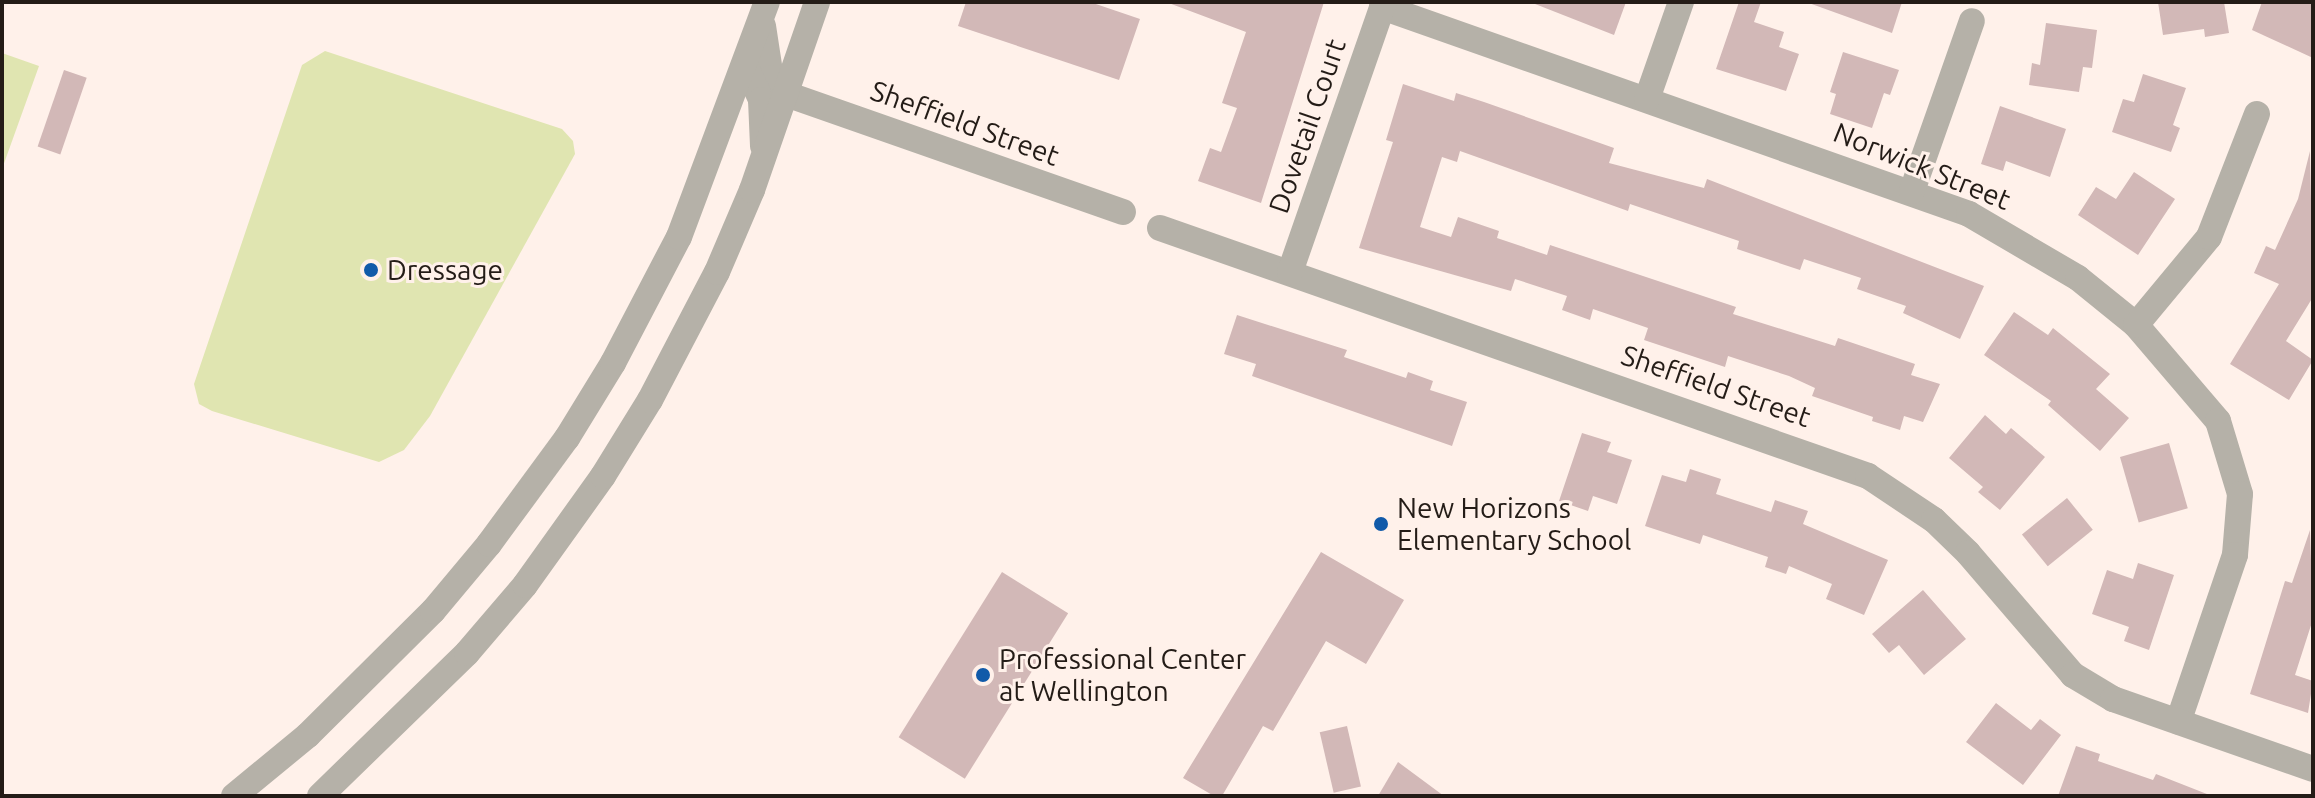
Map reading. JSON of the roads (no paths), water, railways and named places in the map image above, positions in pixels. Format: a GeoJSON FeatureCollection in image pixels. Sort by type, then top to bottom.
{"type":"FeatureCollection","features":[{"type":"Feature","properties":{"kind":"street"},"geometry":{"type":"LineString","coordinates":[[320,796],[467,653],[565,532],[688,332],[763,159],[817,2]]}},
{"type":"Feature","properties":{"kind":"street"},"geometry":{"type":"LineString","coordinates":[[1647,99],[1681,2]]}},
{"type":"Feature","properties":{"kind":"street","name":"Norwick Street"},"geometry":{"type":"LineString","coordinates":[[1383,4],[1912,191],[2025,243],[2136,325],[2218,421],[2240,494],[2235,555],[2178,722]]}},
{"type":"Feature","properties":{"kind":"street","name":"Dovetail Court"},"geometry":{"type":"LineString","coordinates":[[1290,272],[1383,4]]}},
{"type":"Feature","properties":{"kind":"street"},"geometry":{"type":"LineString","coordinates":[[764,8],[771,78],[786,94]]}},
{"type":"Feature","properties":{"kind":"street"},"geometry":{"type":"LineString","coordinates":[[234,796],[372,675],[442,600],[537,481],[613,363],[655,284],[713,156],[764,8]]}},
{"type":"Feature","properties":{"kind":"street"},"geometry":{"type":"LineString","coordinates":[[1912,191],[1972,21]]}},
{"type":"Feature","properties":{"kind":"street"},"geometry":{"type":"LineString","coordinates":[[745,65],[761,100],[763,159]]}},
{"type":"Feature","properties":{"kind":"street","name":"Sheffield Street"},"geometry":{"type":"LineString","coordinates":[[786,94],[1123,212]]}},
{"type":"Feature","properties":{"kind":"street"},"geometry":{"type":"LineString","coordinates":[[2136,325],[2209,237],[2257,114]]}},
{"type":"Feature","properties":{"kind":"street","name":"Sheffield Street"},"geometry":{"type":"LineString","coordinates":[[1160,228],[1868,476],[1934,520],[1968,553],[2073,675],[2113,699],[2313,769]]}},
{"type":"Feature","properties":{"kind":"place","name":"Dressage"},"geometry":{"type":"Point","coordinates":[371,270]}},
{"type":"Feature","properties":{"kind":"place","name":"New Horizons Elementary School"},"geometry":{"type":"Point","coordinates":[1381,524]}},
{"type":"Feature","properties":{"kind":"place","name":"Professional Center at Wellington"},"geometry":{"type":"Point","coordinates":[983,675]}}]}
